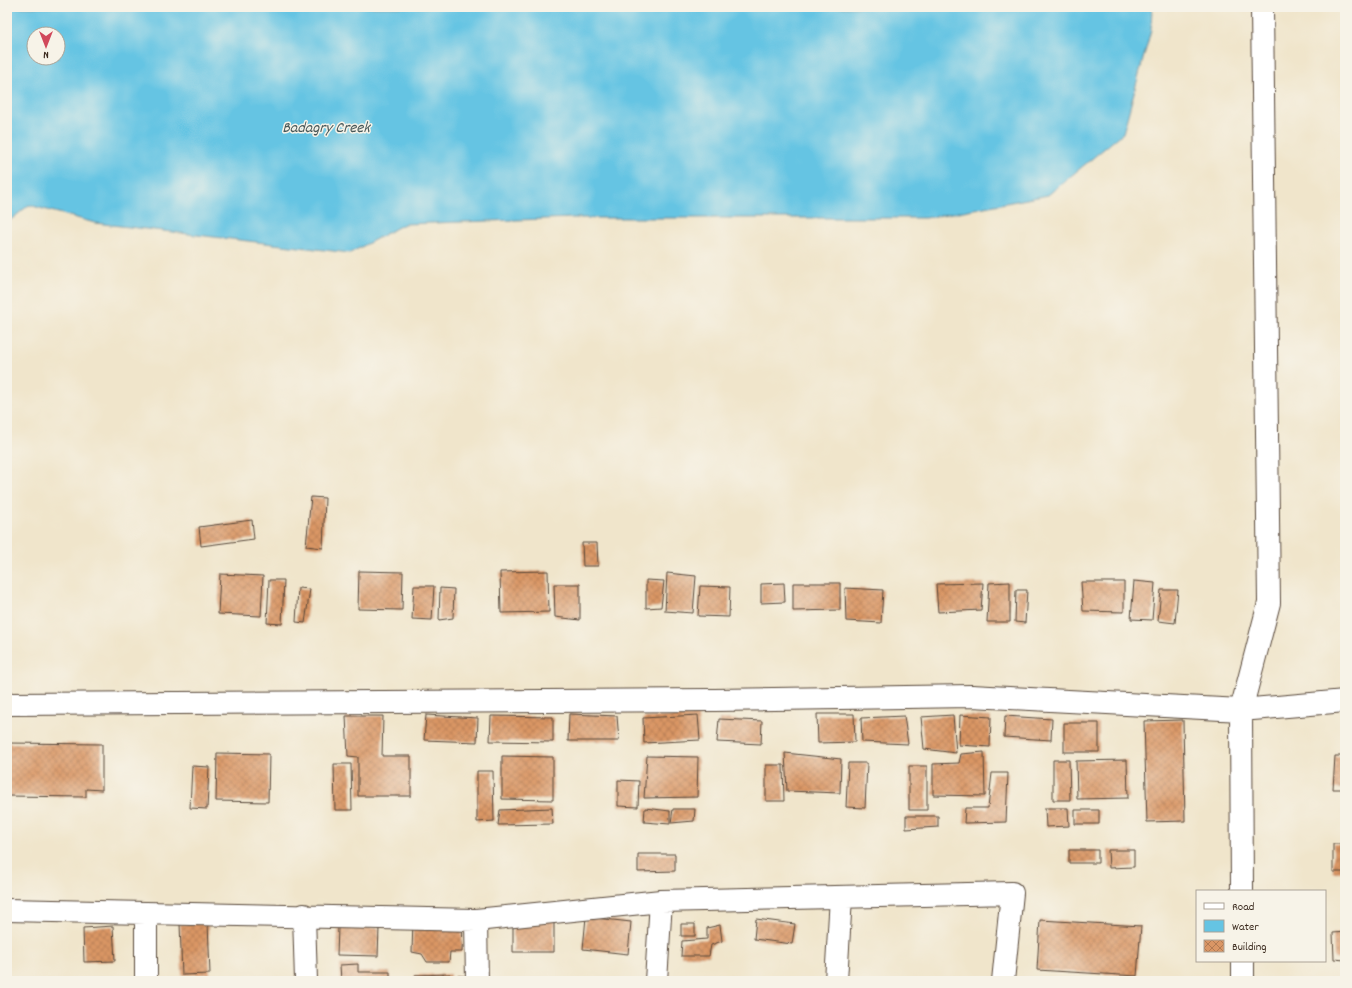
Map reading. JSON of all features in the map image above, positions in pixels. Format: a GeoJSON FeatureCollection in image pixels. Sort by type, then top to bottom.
{"type":"FeatureCollection","features":[{"type":"Feature","properties":{"kind":"lane"},"geometry":{"type":"LineString","coordinates":[[1242,890],[1241,710],[1269,603],[1262,7]]}},
{"type":"Feature","properties":{"kind":"lane"},"geometry":{"type":"LineString","coordinates":[[7,704],[706,700],[972,696],[1241,710],[1345,701]]}},
{"type":"Feature","properties":{"kind":"lane"},"geometry":{"type":"LineString","coordinates":[[7,910],[304,915],[476,920],[661,901],[1012,893],[1003,981]]}},
{"type":"Feature","properties":{"kind":"lane"},"geometry":{"type":"LineString","coordinates":[[836,981],[841,897]]}},
{"type":"Feature","properties":{"kind":"lane"},"geometry":{"type":"LineString","coordinates":[[656,981],[661,901]]}},
{"type":"Feature","properties":{"kind":"lane"},"geometry":{"type":"LineString","coordinates":[[146,913],[146,981]]}},
{"type":"Feature","properties":{"kind":"lane"},"geometry":{"type":"LineString","coordinates":[[304,915],[306,981]]}},
{"type":"Feature","properties":{"kind":"lane"},"geometry":{"type":"LineString","coordinates":[[476,920],[477,981]]}},
{"type":"Feature","properties":{"kind":"lane"},"geometry":{"type":"LineString","coordinates":[[1243,962],[1243,981]]}},
{"type":"Feature","properties":{"kind":"water","name":"Badagry Creek"},"geometry":{"type":"Polygon","coordinates":[[[7,7],[1152,7],[1151,30],[1123,133],[1048,195],[926,218],[573,218],[404,224],[350,253],[95,223],[29,205],[7,223],[7,7]]]}},
{"type":"Feature","properties":{"kind":"building"},"geometry":{"type":"Polygon","coordinates":[[[311,497],[325,498],[323,548],[306,546],[311,497]]]}},
{"type":"Feature","properties":{"kind":"building"},"geometry":{"type":"Polygon","coordinates":[[[252,520],[254,539],[201,546],[199,527],[252,520]]]}},
{"type":"Feature","properties":{"kind":"building"},"geometry":{"type":"Polygon","coordinates":[[[582,543],[597,543],[598,566],[583,566],[582,543]]]}},
{"type":"Feature","properties":{"kind":"building"},"geometry":{"type":"Polygon","coordinates":[[[359,571],[403,572],[402,610],[358,609],[359,571]]]}},
{"type":"Feature","properties":{"kind":"building"},"geometry":{"type":"Polygon","coordinates":[[[548,571],[549,612],[501,613],[500,572],[548,571]]]}},
{"type":"Feature","properties":{"kind":"building"},"geometry":{"type":"Polygon","coordinates":[[[667,573],[696,576],[693,613],[665,611],[667,573]]]}},
{"type":"Feature","properties":{"kind":"building"},"geometry":{"type":"Polygon","coordinates":[[[220,574],[263,576],[261,616],[218,614],[220,574]]]}},
{"type":"Feature","properties":{"kind":"building"},"geometry":{"type":"Polygon","coordinates":[[[269,580],[284,580],[282,624],[267,623],[269,580]]]}},
{"type":"Feature","properties":{"kind":"building"},"geometry":{"type":"Polygon","coordinates":[[[646,580],[664,581],[661,607],[646,608],[646,580]]]}},
{"type":"Feature","properties":{"kind":"building"},"geometry":{"type":"Polygon","coordinates":[[[1134,581],[1155,583],[1152,620],[1131,619],[1134,581]]]}},
{"type":"Feature","properties":{"kind":"building"},"geometry":{"type":"Polygon","coordinates":[[[1010,582],[1010,622],[987,622],[989,583],[1010,582]]]}},
{"type":"Feature","properties":{"kind":"building"},"geometry":{"type":"Polygon","coordinates":[[[1081,582],[1124,582],[1124,612],[1083,611],[1081,582]]]}},
{"type":"Feature","properties":{"kind":"building"},"geometry":{"type":"Polygon","coordinates":[[[784,583],[785,602],[761,603],[761,584],[784,583]]]}},
{"type":"Feature","properties":{"kind":"building"},"geometry":{"type":"Polygon","coordinates":[[[793,583],[840,583],[840,610],[793,611],[793,583]]]}},
{"type":"Feature","properties":{"kind":"building"},"geometry":{"type":"Polygon","coordinates":[[[983,583],[981,610],[938,612],[936,584],[983,583]]]}},
{"type":"Feature","properties":{"kind":"building"},"geometry":{"type":"Polygon","coordinates":[[[554,584],[580,584],[580,620],[555,617],[554,584]]]}},
{"type":"Feature","properties":{"kind":"building"},"geometry":{"type":"Polygon","coordinates":[[[414,586],[434,586],[432,620],[412,619],[414,586]]]}},
{"type":"Feature","properties":{"kind":"building"},"geometry":{"type":"Polygon","coordinates":[[[700,586],[730,587],[729,617],[698,616],[700,586]]]}},
{"type":"Feature","properties":{"kind":"building"},"geometry":{"type":"Polygon","coordinates":[[[298,588],[310,589],[305,623],[296,622],[298,588]]]}},
{"type":"Feature","properties":{"kind":"building"},"geometry":{"type":"Polygon","coordinates":[[[440,588],[454,589],[453,618],[439,620],[440,588]]]}},
{"type":"Feature","properties":{"kind":"building"},"geometry":{"type":"Polygon","coordinates":[[[845,588],[883,590],[881,623],[846,621],[845,588]]]}},
{"type":"Feature","properties":{"kind":"building"},"geometry":{"type":"Polygon","coordinates":[[[1016,590],[1027,590],[1025,623],[1015,622],[1016,590]]]}},
{"type":"Feature","properties":{"kind":"building"},"geometry":{"type":"Polygon","coordinates":[[[1161,590],[1178,590],[1175,623],[1158,621],[1161,590]]]}},
{"type":"Feature","properties":{"kind":"building"},"geometry":{"type":"Polygon","coordinates":[[[569,714],[617,716],[619,741],[568,741],[569,714]]]}},
{"type":"Feature","properties":{"kind":"building"},"geometry":{"type":"Polygon","coordinates":[[[817,714],[854,714],[855,742],[818,743],[817,714]]]}},
{"type":"Feature","properties":{"kind":"building"},"geometry":{"type":"Polygon","coordinates":[[[426,715],[478,718],[477,742],[424,740],[426,715]]]}},
{"type":"Feature","properties":{"kind":"building"},"geometry":{"type":"Polygon","coordinates":[[[698,715],[700,740],[644,743],[643,718],[698,715]]]}},
{"type":"Feature","properties":{"kind":"building"},"geometry":{"type":"Polygon","coordinates":[[[953,715],[956,753],[924,749],[921,717],[953,715]]]}},
{"type":"Feature","properties":{"kind":"building"},"geometry":{"type":"Polygon","coordinates":[[[960,715],[991,717],[990,747],[959,745],[960,715]]]}},
{"type":"Feature","properties":{"kind":"building"},"geometry":{"type":"Polygon","coordinates":[[[346,716],[383,716],[382,756],[411,756],[411,796],[358,796],[358,757],[348,756],[346,716]]]}},
{"type":"Feature","properties":{"kind":"building"},"geometry":{"type":"Polygon","coordinates":[[[491,716],[553,717],[553,742],[490,741],[491,716]]]}},
{"type":"Feature","properties":{"kind":"building"},"geometry":{"type":"Polygon","coordinates":[[[904,716],[908,744],[862,742],[861,718],[904,716]]]}},
{"type":"Feature","properties":{"kind":"building"},"geometry":{"type":"Polygon","coordinates":[[[1005,716],[1052,719],[1051,740],[1004,737],[1005,716]]]}},
{"type":"Feature","properties":{"kind":"building"},"geometry":{"type":"Polygon","coordinates":[[[719,719],[762,721],[761,744],[717,742],[719,719]]]}},
{"type":"Feature","properties":{"kind":"building"},"geometry":{"type":"Polygon","coordinates":[[[1183,720],[1185,821],[1147,822],[1144,721],[1183,720]]]}},
{"type":"Feature","properties":{"kind":"building"},"geometry":{"type":"Polygon","coordinates":[[[1064,723],[1099,723],[1099,752],[1064,752],[1064,723]]]}},
{"type":"Feature","properties":{"kind":"building"},"geometry":{"type":"Polygon","coordinates":[[[7,743],[102,744],[102,790],[86,789],[86,797],[7,796],[7,743]]]}},
{"type":"Feature","properties":{"kind":"building"},"geometry":{"type":"Polygon","coordinates":[[[984,752],[985,796],[933,795],[933,764],[959,763],[961,754],[984,752]]]}},
{"type":"Feature","properties":{"kind":"building"},"geometry":{"type":"Polygon","coordinates":[[[217,753],[269,754],[268,802],[216,801],[217,753]]]}},
{"type":"Feature","properties":{"kind":"building"},"geometry":{"type":"Polygon","coordinates":[[[785,753],[841,759],[840,793],[787,791],[785,753]]]}},
{"type":"Feature","properties":{"kind":"building"},"geometry":{"type":"Polygon","coordinates":[[[502,756],[553,757],[553,800],[502,799],[502,756]]]}},
{"type":"Feature","properties":{"kind":"building"},"geometry":{"type":"Polygon","coordinates":[[[647,756],[698,757],[697,797],[644,798],[647,756]]]}},
{"type":"Feature","properties":{"kind":"building"},"geometry":{"type":"Polygon","coordinates":[[[1335,756],[1345,756],[1345,789],[1333,789],[1335,756]]]}},
{"type":"Feature","properties":{"kind":"building"},"geometry":{"type":"Polygon","coordinates":[[[1053,760],[1069,760],[1070,800],[1053,800],[1053,760]]]}},
{"type":"Feature","properties":{"kind":"building"},"geometry":{"type":"Polygon","coordinates":[[[1127,760],[1128,798],[1077,799],[1076,761],[1127,760]]]}},
{"type":"Feature","properties":{"kind":"building"},"geometry":{"type":"Polygon","coordinates":[[[848,763],[867,763],[865,808],[846,807],[848,763]]]}},
{"type":"Feature","properties":{"kind":"building"},"geometry":{"type":"Polygon","coordinates":[[[334,764],[351,764],[352,810],[335,810],[334,764]]]}},
{"type":"Feature","properties":{"kind":"building"},"geometry":{"type":"Polygon","coordinates":[[[766,765],[783,765],[784,801],[766,801],[766,765]]]}},
{"type":"Feature","properties":{"kind":"building"},"geometry":{"type":"Polygon","coordinates":[[[192,766],[209,767],[207,809],[190,808],[192,766]]]}},
{"type":"Feature","properties":{"kind":"building"},"geometry":{"type":"Polygon","coordinates":[[[909,766],[927,766],[927,810],[909,810],[909,766]]]}},
{"type":"Feature","properties":{"kind":"building"},"geometry":{"type":"Polygon","coordinates":[[[477,771],[493,771],[494,821],[477,822],[477,771]]]}},
{"type":"Feature","properties":{"kind":"building"},"geometry":{"type":"Polygon","coordinates":[[[992,773],[1008,773],[1006,822],[964,823],[965,808],[988,808],[992,773]]]}},
{"type":"Feature","properties":{"kind":"building"},"geometry":{"type":"Polygon","coordinates":[[[618,780],[639,781],[638,807],[618,806],[618,780]]]}},
{"type":"Feature","properties":{"kind":"building"},"geometry":{"type":"Polygon","coordinates":[[[552,808],[553,824],[498,825],[500,810],[552,808]]]}},
{"type":"Feature","properties":{"kind":"building"},"geometry":{"type":"Polygon","coordinates":[[[645,808],[670,811],[670,824],[644,822],[645,808]]]}},
{"type":"Feature","properties":{"kind":"building"},"geometry":{"type":"Polygon","coordinates":[[[1045,808],[1068,808],[1069,826],[1046,827],[1045,808]]]}},
{"type":"Feature","properties":{"kind":"building"},"geometry":{"type":"Polygon","coordinates":[[[673,809],[695,809],[694,821],[671,823],[673,809]]]}},
{"type":"Feature","properties":{"kind":"building"},"geometry":{"type":"Polygon","coordinates":[[[1075,810],[1099,810],[1099,824],[1075,824],[1075,810]]]}},
{"type":"Feature","properties":{"kind":"building"},"geometry":{"type":"Polygon","coordinates":[[[906,816],[938,816],[938,827],[906,829],[906,816]]]}},
{"type":"Feature","properties":{"kind":"building"},"geometry":{"type":"Polygon","coordinates":[[[1333,844],[1345,844],[1345,872],[1333,872],[1333,844]]]}},
{"type":"Feature","properties":{"kind":"building"},"geometry":{"type":"Polygon","coordinates":[[[1069,850],[1098,850],[1098,863],[1069,863],[1069,850]]]}},
{"type":"Feature","properties":{"kind":"building"},"geometry":{"type":"Polygon","coordinates":[[[1108,850],[1134,850],[1134,867],[1109,868],[1108,850]]]}},
{"type":"Feature","properties":{"kind":"building"},"geometry":{"type":"Polygon","coordinates":[[[638,854],[675,854],[675,871],[638,872],[638,854]]]}},
{"type":"Feature","properties":{"kind":"building"},"geometry":{"type":"Polygon","coordinates":[[[586,917],[631,922],[628,954],[583,949],[586,917]]]}},
{"type":"Feature","properties":{"kind":"building"},"geometry":{"type":"Polygon","coordinates":[[[756,919],[795,924],[792,944],[754,939],[756,919]]]}},
{"type":"Feature","properties":{"kind":"building"},"geometry":{"type":"Polygon","coordinates":[[[413,920],[463,920],[462,952],[450,952],[449,962],[427,962],[422,954],[412,952],[413,920]]]}},
{"type":"Feature","properties":{"kind":"building"},"geometry":{"type":"Polygon","coordinates":[[[513,920],[554,920],[554,952],[513,952],[513,920]]]}},
{"type":"Feature","properties":{"kind":"building"},"geometry":{"type":"Polygon","coordinates":[[[1040,920],[1141,926],[1137,976],[1037,970],[1040,920]]]}},
{"type":"Feature","properties":{"kind":"building"},"geometry":{"type":"Polygon","coordinates":[[[208,923],[210,974],[182,975],[180,924],[208,923]]]}},
{"type":"Feature","properties":{"kind":"building"},"geometry":{"type":"Polygon","coordinates":[[[681,924],[695,924],[695,936],[681,936],[681,924]]]}},
{"type":"Feature","properties":{"kind":"building"},"geometry":{"type":"Polygon","coordinates":[[[720,925],[722,941],[711,945],[709,956],[681,956],[682,941],[707,939],[707,928],[720,925]]]}},
{"type":"Feature","properties":{"kind":"building"},"geometry":{"type":"Polygon","coordinates":[[[113,926],[115,961],[84,962],[83,928],[113,926]]]}},
{"type":"Feature","properties":{"kind":"building"},"geometry":{"type":"Polygon","coordinates":[[[338,928],[379,928],[378,956],[337,955],[338,928]]]}},
{"type":"Feature","properties":{"kind":"building"},"geometry":{"type":"Polygon","coordinates":[[[1345,932],[1345,960],[1334,959],[1333,933],[1345,932]]]}},
{"type":"Feature","properties":{"kind":"building"},"geometry":{"type":"Polygon","coordinates":[[[358,964],[358,972],[390,972],[390,981],[341,981],[340,965],[358,964]]]}},
{"type":"Feature","properties":{"kind":"building"},"geometry":{"type":"Polygon","coordinates":[[[450,974],[450,981],[416,981],[415,975],[450,974]]]}},
{"type":"Feature","properties":{"kind":"building"},"geometry":{"type":"Polygon","coordinates":[[[454,976],[464,976],[464,981],[454,981],[454,976]]]}}]}
